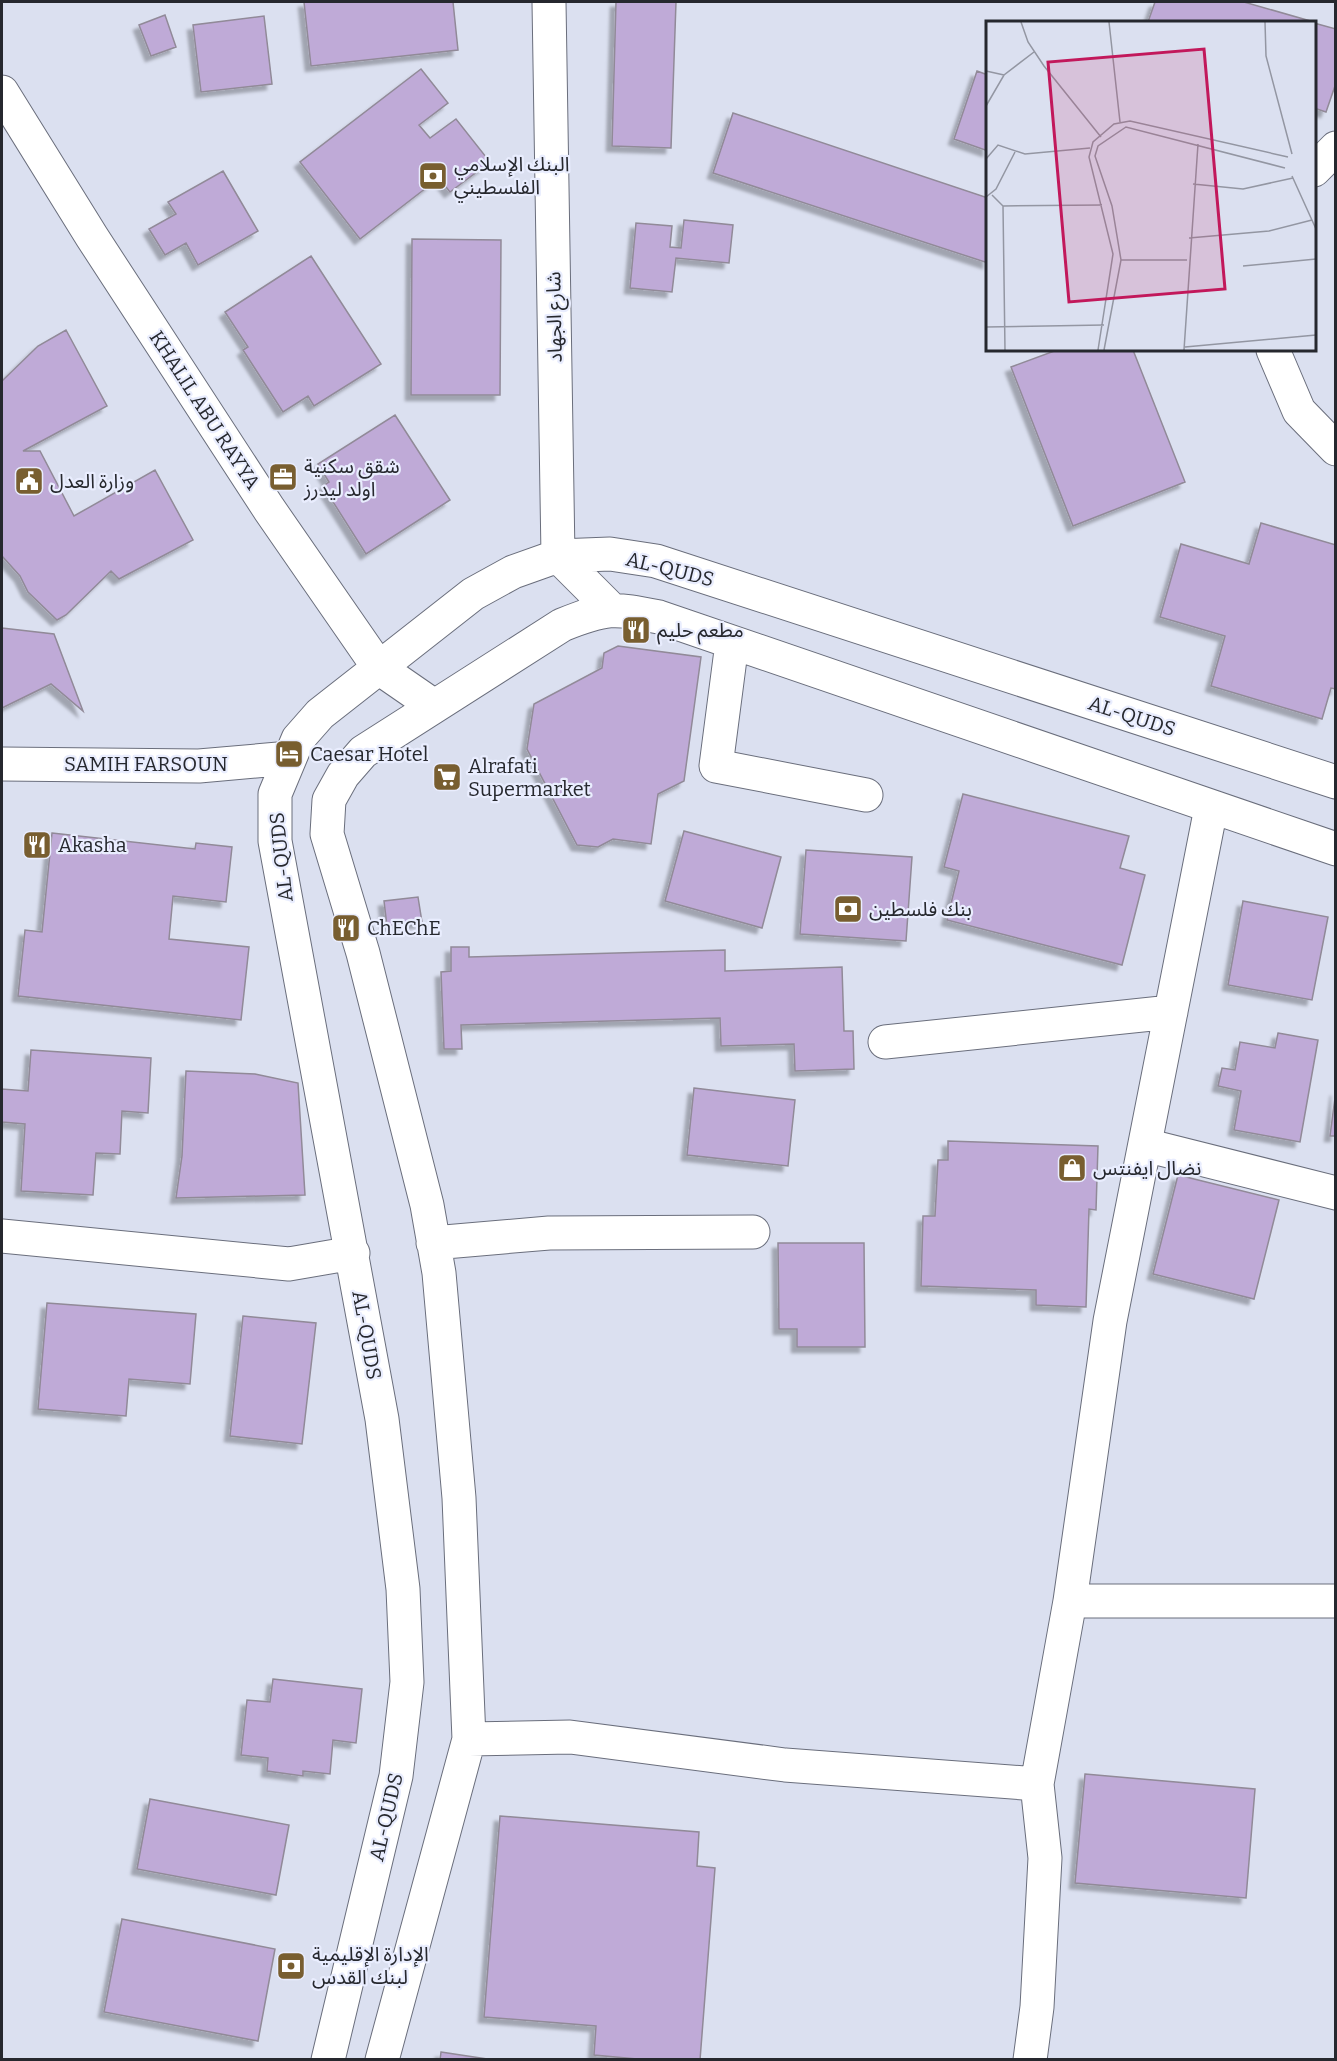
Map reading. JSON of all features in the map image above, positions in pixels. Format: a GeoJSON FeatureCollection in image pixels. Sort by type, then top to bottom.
{"type":"FeatureCollection","features":[{"type":"Feature","properties":{"kind":"street","name":"شارع الجهاد"},"geometry":{"type":"LineString","coordinates":[[549,2],[558,556]]}},
{"type":"Feature","properties":{"kind":"street","name":"KHALIL ABU RAYYA"},"geometry":{"type":"LineString","coordinates":[[2,92],[92,237],[269,509],[379,668],[434,706]]}},
{"type":"Feature","properties":{"kind":"street"},"geometry":{"type":"LineString","coordinates":[[1316,168],[1335,148]]}},
{"type":"Feature","properties":{"kind":"street"},"geometry":{"type":"LineString","coordinates":[[1273,351],[1299,411],[1335,449]]}},
{"type":"Feature","properties":{"kind":"street","name":"AL-QUDS"},"geometry":{"type":"LineString","coordinates":[[328,2060],[396,1776],[407,1682],[404,1589],[382,1419],[275,841],[275,794],[298,739],[320,714],[473,594],[513,572],[558,556],[610,554],[656,561],[1335,782]]}},
{"type":"Feature","properties":{"kind":"street"},"geometry":{"type":"LineString","coordinates":[[558,556],[612,610]]}},
{"type":"Feature","properties":{"kind":"street"},"geometry":{"type":"LineString","coordinates":[[382,2060],[469,1739],[459,1498],[439,1273],[427,1205],[366,964],[327,834],[329,800],[343,775],[363,752],[562,625],[595,612],[612,610],[659,617],[1335,849]]}},
{"type":"Feature","properties":{"kind":"street"},"geometry":{"type":"LineString","coordinates":[[732,643],[716,766],[866,795]]}},
{"type":"Feature","properties":{"kind":"street","name":"SAMIH FARSOUN"},"geometry":{"type":"LineString","coordinates":[[2,764],[199,766],[290,758]]}},
{"type":"Feature","properties":{"kind":"street"},"geometry":{"type":"LineString","coordinates":[[1036,2060],[1030,2059],[1037,2007],[1045,1858],[1037,1784],[1070,1601],[1110,1321],[1211,808]]}},
{"type":"Feature","properties":{"kind":"street"},"geometry":{"type":"LineString","coordinates":[[885,1042],[1171,1012]]}},
{"type":"Feature","properties":{"kind":"street"},"geometry":{"type":"LineString","coordinates":[[1145,1145],[1335,1193]]}},
{"type":"Feature","properties":{"kind":"street"},"geometry":{"type":"LineString","coordinates":[[433,1243],[549,1233],[753,1232]]}},
{"type":"Feature","properties":{"kind":"street"},"geometry":{"type":"LineString","coordinates":[[2,1236],[289,1264],[353,1253]]}},
{"type":"Feature","properties":{"kind":"street"},"geometry":{"type":"LineString","coordinates":[[1070,1601],[1335,1601]]}},
{"type":"Feature","properties":{"kind":"street"},"geometry":{"type":"LineString","coordinates":[[469,1739],[570,1737],[785,1765],[1037,1784]]}},
{"type":"Feature","properties":{"kind":"building"},"geometry":{"type":"Polygon","coordinates":[[[304,2],[453,2],[458,50],[311,66],[304,2]]]}},
{"type":"Feature","properties":{"kind":"building"},"geometry":{"type":"Polygon","coordinates":[[[616,2],[676,2],[671,148],[612,146],[616,2]]]}},
{"type":"Feature","properties":{"kind":"building"},"geometry":{"type":"Polygon","coordinates":[[[1155,2],[1244,2],[1310,21],[1148,21],[1155,2]]]}},
{"type":"Feature","properties":{"kind":"building"},"geometry":{"type":"Polygon","coordinates":[[[165,15],[176,47],[151,56],[139,25],[165,15]]]}},
{"type":"Feature","properties":{"kind":"building"},"geometry":{"type":"Polygon","coordinates":[[[264,16],[272,84],[201,92],[193,25],[264,16]]]}},
{"type":"Feature","properties":{"kind":"building"},"geometry":{"type":"Polygon","coordinates":[[[1316,24],[1336,29],[1336,83],[1326,112],[1316,109],[1316,24]]]}},
{"type":"Feature","properties":{"kind":"building"},"geometry":{"type":"Polygon","coordinates":[[[421,69],[448,103],[419,125],[430,138],[456,119],[490,162],[450,192],[439,178],[360,239],[300,162],[421,69]]]}},
{"type":"Feature","properties":{"kind":"building"},"geometry":{"type":"Polygon","coordinates":[[[977,71],[986,74],[986,150],[954,139],[977,71]]]}},
{"type":"Feature","properties":{"kind":"building"},"geometry":{"type":"Polygon","coordinates":[[[733,113],[986,197],[986,262],[713,173],[733,113]]]}},
{"type":"Feature","properties":{"kind":"building"},"geometry":{"type":"Polygon","coordinates":[[[223,171],[258,231],[198,265],[186,243],[165,255],[149,229],[176,214],[168,202],[223,171]]]}},
{"type":"Feature","properties":{"kind":"building"},"geometry":{"type":"Polygon","coordinates":[[[684,220],[733,225],[729,263],[676,258],[672,292],[630,288],[636,223],[672,226],[670,247],[681,248],[684,220]]]}},
{"type":"Feature","properties":{"kind":"building"},"geometry":{"type":"Polygon","coordinates":[[[412,239],[501,240],[500,395],[411,395],[412,239]]]}},
{"type":"Feature","properties":{"kind":"building"},"geometry":{"type":"Polygon","coordinates":[[[311,256],[381,364],[314,406],[308,396],[283,412],[243,350],[248,347],[225,312],[311,256]]]}},
{"type":"Feature","properties":{"kind":"building","name":"وزارة العدل"},"geometry":{"type":"Polygon","coordinates":[[[66,330],[107,406],[23,451],[40,451],[74,516],[155,470],[193,540],[119,579],[111,571],[66,615],[57,620],[28,592],[20,576],[2,556],[2,381],[38,346],[66,330]]]}},
{"type":"Feature","properties":{"kind":"building"},"geometry":{"type":"Polygon","coordinates":[[[1054,351],[1133,351],[1185,482],[1073,526],[1011,367],[1054,351]]]}},
{"type":"Feature","properties":{"kind":"building"},"geometry":{"type":"Polygon","coordinates":[[[395,415],[450,500],[366,554],[323,486],[329,482],[318,464],[395,415]]]}},
{"type":"Feature","properties":{"kind":"building"},"geometry":{"type":"Polygon","coordinates":[[[1261,523],[1336,545],[1336,689],[1331,688],[1322,719],[1211,686],[1225,636],[1160,617],[1181,544],[1249,564],[1261,523]]]}},
{"type":"Feature","properties":{"kind":"building"},"geometry":{"type":"Polygon","coordinates":[[[2,628],[54,634],[83,711],[51,684],[2,708],[2,628]]]}},
{"type":"Feature","properties":{"kind":"building"},"geometry":{"type":"Polygon","coordinates":[[[618,646],[701,657],[684,781],[658,794],[651,844],[613,839],[598,847],[577,845],[527,749],[534,704],[602,668],[604,653],[618,646]]]}},
{"type":"Feature","properties":{"kind":"building"},"geometry":{"type":"Polygon","coordinates":[[[963,794],[1129,836],[1120,868],[1145,875],[1122,965],[947,920],[959,871],[944,867],[963,794]]]}},
{"type":"Feature","properties":{"kind":"building"},"geometry":{"type":"Polygon","coordinates":[[[684,831],[781,857],[762,928],[665,901],[684,831]]]}},
{"type":"Feature","properties":{"kind":"building"},"geometry":{"type":"Polygon","coordinates":[[[52,833],[195,849],[196,843],[232,847],[226,902],[173,896],[169,939],[249,947],[241,1020],[18,996],[25,930],[42,932],[52,833]]]}},
{"type":"Feature","properties":{"kind":"building"},"geometry":{"type":"Polygon","coordinates":[[[806,850],[912,857],[906,941],[800,934],[806,850]]]}},
{"type":"Feature","properties":{"kind":"building"},"geometry":{"type":"Polygon","coordinates":[[[418,897],[422,922],[387,926],[384,901],[418,897]]]}},
{"type":"Feature","properties":{"kind":"building"},"geometry":{"type":"Polygon","coordinates":[[[1243,901],[1328,917],[1312,1000],[1228,985],[1243,901]]]}},
{"type":"Feature","properties":{"kind":"building"},"geometry":{"type":"Polygon","coordinates":[[[451,947],[469,947],[469,957],[725,950],[725,971],[842,967],[844,1031],[853,1031],[854,1069],[795,1071],[794,1044],[721,1046],[720,1018],[461,1025],[462,1049],[444,1049],[441,972],[451,971],[451,947]]]}},
{"type":"Feature","properties":{"kind":"building"},"geometry":{"type":"Polygon","coordinates":[[[1278,1033],[1318,1040],[1300,1142],[1234,1130],[1241,1091],[1218,1086],[1222,1068],[1235,1070],[1240,1042],[1275,1048],[1278,1033]]]}},
{"type":"Feature","properties":{"kind":"building"},"geometry":{"type":"Polygon","coordinates":[[[31,1050],[151,1058],[148,1113],[122,1111],[120,1154],[96,1153],[93,1195],[21,1191],[25,1124],[2,1122],[2,1089],[28,1091],[31,1050]]]}},
{"type":"Feature","properties":{"kind":"building"},"geometry":{"type":"Polygon","coordinates":[[[186,1071],[255,1074],[298,1083],[305,1195],[176,1198],[182,1156],[186,1071]]]}},
{"type":"Feature","properties":{"kind":"building"},"geometry":{"type":"Polygon","coordinates":[[[694,1088],[795,1100],[788,1166],[687,1155],[694,1088]]]}},
{"type":"Feature","properties":{"kind":"building"},"geometry":{"type":"Polygon","coordinates":[[[1336,1090],[1336,1136],[1330,1136],[1336,1090]]]}},
{"type":"Feature","properties":{"kind":"building"},"geometry":{"type":"Polygon","coordinates":[[[948,1141],[1098,1146],[1096,1210],[1089,1209],[1086,1307],[1036,1305],[1036,1290],[921,1286],[923,1216],[935,1216],[938,1160],[948,1160],[948,1141]]]}},
{"type":"Feature","properties":{"kind":"building"},"geometry":{"type":"Polygon","coordinates":[[[1178,1175],[1279,1200],[1254,1299],[1153,1274],[1178,1175]]]}},
{"type":"Feature","properties":{"kind":"building"},"geometry":{"type":"Polygon","coordinates":[[[778,1243],[864,1243],[865,1347],[797,1347],[797,1329],[779,1329],[778,1243]]]}},
{"type":"Feature","properties":{"kind":"building"},"geometry":{"type":"Polygon","coordinates":[[[47,1303],[196,1314],[190,1384],[129,1379],[126,1416],[38,1409],[47,1303]]]}},
{"type":"Feature","properties":{"kind":"building"},"geometry":{"type":"Polygon","coordinates":[[[243,1316],[316,1323],[302,1444],[230,1436],[243,1316]]]}},
{"type":"Feature","properties":{"kind":"building"},"geometry":{"type":"Polygon","coordinates":[[[273,1679],[362,1689],[356,1743],[333,1740],[330,1774],[303,1771],[303,1776],[267,1771],[268,1758],[241,1755],[247,1700],[270,1702],[273,1679]]]}},
{"type":"Feature","properties":{"kind":"building"},"geometry":{"type":"Polygon","coordinates":[[[1085,1774],[1255,1789],[1246,1898],[1075,1883],[1085,1774]]]}},
{"type":"Feature","properties":{"kind":"building"},"geometry":{"type":"Polygon","coordinates":[[[150,1799],[289,1825],[276,1895],[137,1869],[150,1799]]]}},
{"type":"Feature","properties":{"kind":"building"},"geometry":{"type":"Polygon","coordinates":[[[500,1816],[699,1832],[697,1866],[715,1868],[700,2060],[648,2060],[594,2055],[596,2026],[484,2017],[500,1816]]]}},
{"type":"Feature","properties":{"kind":"building"},"geometry":{"type":"Polygon","coordinates":[[[122,1919],[275,1949],[258,2041],[104,2012],[122,1919]]]}},
{"type":"Feature","properties":{"kind":"building"},"geometry":{"type":"Polygon","coordinates":[[[441,2052],[494,2060],[440,2060],[441,2052]]]}},
{"type":"Feature","properties":{"kind":"place","name":"البنك الإسلامي الفلسطيني"},"geometry":{"type":"Point","coordinates":[433,176]}},
{"type":"Feature","properties":{"kind":"place","name":"شقق سكنية اولد ليدرز"},"geometry":{"type":"Point","coordinates":[283,477]}},
{"type":"Feature","properties":{"kind":"place","name":"وزارة العدل"},"geometry":{"type":"Point","coordinates":[29,481]}},
{"type":"Feature","properties":{"kind":"place","name":"مطعم حليم"},"geometry":{"type":"Point","coordinates":[636,630]}},
{"type":"Feature","properties":{"kind":"place","name":"Caesar Hotel"},"geometry":{"type":"Point","coordinates":[289,754]}},
{"type":"Feature","properties":{"kind":"place","name":"Alrafati Supermarket"},"geometry":{"type":"Point","coordinates":[447,777]}},
{"type":"Feature","properties":{"kind":"place","name":"Akasha"},"geometry":{"type":"Point","coordinates":[37,845]}},
{"type":"Feature","properties":{"kind":"place","name":"بنك فلسطين"},"geometry":{"type":"Point","coordinates":[848,909]}},
{"type":"Feature","properties":{"kind":"place","name":"ChEChE"},"geometry":{"type":"Point","coordinates":[346,928]}},
{"type":"Feature","properties":{"kind":"place","name":"نضال ايفنتس"},"geometry":{"type":"Point","coordinates":[1072,1168]}},
{"type":"Feature","properties":{"kind":"place","name":"الإدارة الإقليمية لبنك القدس"},"geometry":{"type":"Point","coordinates":[291,1966]}}]}
